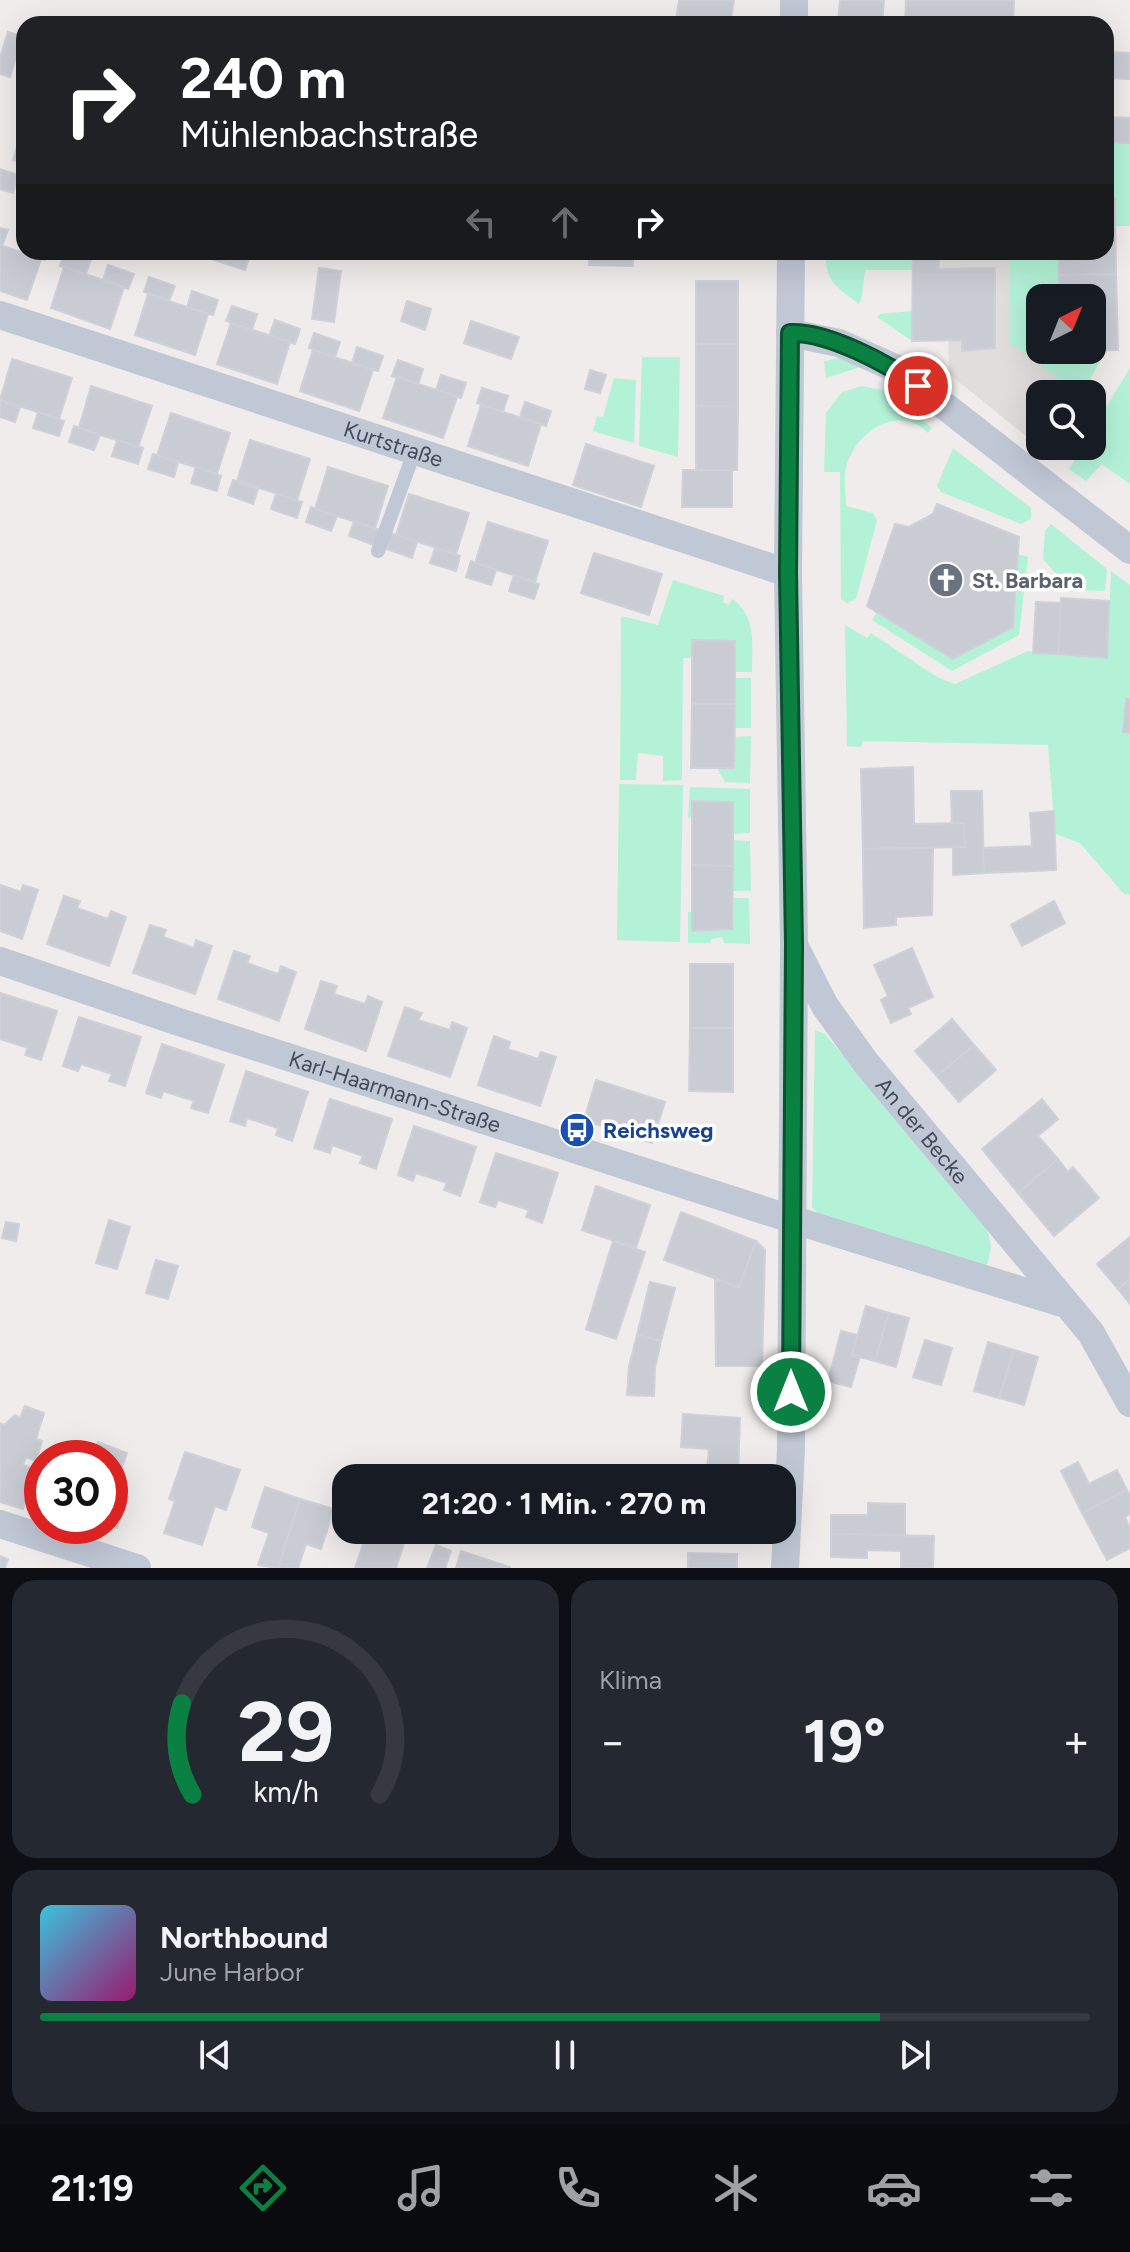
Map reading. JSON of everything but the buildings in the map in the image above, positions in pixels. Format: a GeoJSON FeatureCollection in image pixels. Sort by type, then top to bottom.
{"type":"FeatureCollection","features":[{"type":"Feature","properties":{"kind":"street"},"geometry":{"type":"LineString","coordinates":[[785,1568],[791,1449],[794,945],[788,573],[791,260]]}},
{"type":"Feature","properties":{"kind":"street","name":"Kurtstraße"},"geometry":{"type":"LineString","coordinates":[[0,315],[788,573]]}},
{"type":"Feature","properties":{"kind":"street"},"geometry":{"type":"LineString","coordinates":[[790,333],[839,343],[897,369],[1130,550]]}},
{"type":"Feature","properties":{"kind":"street","name":"An der Becke"},"geometry":{"type":"LineString","coordinates":[[794,945],[825,1006],[866,1063],[1091,1333],[1130,1403]]}},
{"type":"Feature","properties":{"kind":"street","name":"Karl-Haarmann-Straße"},"geometry":{"type":"LineString","coordinates":[[0,961],[179,1022],[791,1219]]}},
{"type":"Feature","properties":{"kind":"street"},"geometry":{"type":"LineString","coordinates":[[791,1219],[1065,1304]]}},
{"type":"Feature","properties":{"kind":"street"},"geometry":{"type":"LineString","coordinates":[[0,1524],[137,1568]]}},
{"type":"Feature","properties":{"kind":"lane"},"geometry":{"type":"LineString","coordinates":[[378,551],[415,450]]}},
{"type":"Feature","properties":{"kind":"shaded area"},"geometry":{"type":"Polygon","coordinates":[[[913,260],[1009,260],[1011,343],[1026,354],[1026,364],[1039,364],[1060,380],[1026,380],[1026,436],[949,374],[948,331],[935,312],[912,311],[913,260]]]}},
{"type":"Feature","properties":{"kind":"green space"},"geometry":{"type":"Polygon","coordinates":[[[1114,142],[1130,143],[1130,226],[1115,226],[1114,142]]]}},
{"type":"Feature","properties":{"kind":"green space"},"geometry":{"type":"Polygon","coordinates":[[[913,260],[912,270],[865,270],[859,304],[834,283],[826,262],[913,260]]]}},
{"type":"Feature","properties":{"kind":"green space"},"geometry":{"type":"Polygon","coordinates":[[[1009,260],[1059,260],[1060,284],[1026,284],[1026,355],[1010,343],[1009,260]]]}},
{"type":"Feature","properties":{"kind":"green space"},"geometry":{"type":"Polygon","coordinates":[[[912,311],[912,341],[877,317],[880,314],[912,311]]]}},
{"type":"Feature","properties":{"kind":"green space"},"geometry":{"type":"Polygon","coordinates":[[[642,357],[680,357],[678,457],[639,446],[642,357]]]}},
{"type":"Feature","properties":{"kind":"green space"},"geometry":{"type":"Polygon","coordinates":[[[838,358],[864,366],[826,378],[824,361],[838,358]]]}},
{"type":"Feature","properties":{"kind":"green space"},"geometry":{"type":"Polygon","coordinates":[[[1038,364],[1098,364],[1090,380],[1059,380],[1038,364]]]}},
{"type":"Feature","properties":{"kind":"green space"},"geometry":{"type":"Polygon","coordinates":[[[1130,368],[1130,484],[1102,464],[1086,481],[1069,469],[1074,460],[1106,460],[1106,407],[1130,368]]]}},
{"type":"Feature","properties":{"kind":"green space"},"geometry":{"type":"Polygon","coordinates":[[[614,378],[636,380],[634,443],[593,431],[597,416],[603,417],[614,378]]]}},
{"type":"Feature","properties":{"kind":"green space"},"geometry":{"type":"Polygon","coordinates":[[[862,386],[886,391],[932,428],[928,433],[912,422],[901,420],[880,425],[862,439],[850,457],[845,477],[846,506],[873,513],[877,520],[856,599],[847,603],[841,599],[840,472],[824,472],[826,413],[842,392],[862,386]]]}},
{"type":"Feature","properties":{"kind":"green space"},"geometry":{"type":"Polygon","coordinates":[[[953,448],[1031,508],[1031,519],[1021,524],[941,492],[937,486],[953,448]]]}},
{"type":"Feature","properties":{"kind":"green space"},"geometry":{"type":"Polygon","coordinates":[[[1051,524],[1107,569],[1105,591],[1077,590],[1078,580],[1060,578],[1043,559],[1045,531],[1051,524]]]}},
{"type":"Feature","properties":{"kind":"green space"},"geometry":{"type":"Polygon","coordinates":[[[1018,554],[1028,557],[1019,635],[952,671],[872,620],[877,612],[1018,554]]]}},
{"type":"Feature","properties":{"kind":"green space"},"geometry":{"type":"Polygon","coordinates":[[[1111,571],[1130,585],[1130,699],[1126,700],[1123,732],[1130,733],[1130,895],[1124,894],[1080,843],[1055,834],[1048,745],[863,741],[861,747],[847,746],[845,625],[867,638],[871,633],[937,677],[955,684],[1028,651],[1107,658],[1111,571]]]}},
{"type":"Feature","properties":{"kind":"green space"},"geometry":{"type":"Polygon","coordinates":[[[673,580],[724,596],[723,602],[729,605],[732,599],[740,606],[746,614],[751,632],[752,672],[735,672],[735,641],[692,640],[692,658],[683,658],[682,780],[663,781],[663,756],[638,753],[636,780],[620,780],[621,616],[658,625],[673,580]]]}},
{"type":"Feature","properties":{"kind":"green space"},"geometry":{"type":"Polygon","coordinates":[[[735,678],[751,678],[751,728],[735,728],[735,678]]]}},
{"type":"Feature","properties":{"kind":"green space"},"geometry":{"type":"Polygon","coordinates":[[[751,736],[750,783],[725,782],[717,768],[734,768],[735,737],[751,736]]]}},
{"type":"Feature","properties":{"kind":"green space"},"geometry":{"type":"Polygon","coordinates":[[[619,784],[683,785],[680,942],[617,940],[619,784]]]}},
{"type":"Feature","properties":{"kind":"green space"},"geometry":{"type":"Polygon","coordinates":[[[690,787],[750,789],[750,833],[733,834],[733,802],[688,818],[690,787]]]}},
{"type":"Feature","properties":{"kind":"green space"},"geometry":{"type":"Polygon","coordinates":[[[733,840],[750,841],[751,891],[732,891],[733,840]]]}},
{"type":"Feature","properties":{"kind":"green space"},"geometry":{"type":"Polygon","coordinates":[[[732,898],[749,898],[750,944],[724,943],[722,937],[711,939],[711,943],[688,943],[688,912],[692,912],[693,931],[732,929],[732,898]]]}},
{"type":"Feature","properties":{"kind":"green space"},"geometry":{"type":"Polygon","coordinates":[[[815,1030],[825,1034],[977,1213],[990,1239],[986,1267],[822,1217],[812,1207],[815,1030]]]}},
{"type":"Feature","properties":{"kind":"place","name":"St. Barbara"},"geometry":{"type":"Point","coordinates":[946,580]}},
{"type":"Feature","properties":{"kind":"place","name":"Reichsweg"},"geometry":{"type":"Point","coordinates":[577,1130]}},
{"type":"Feature","properties":{"kind":"route"},"geometry":{"type":"LineString","coordinates":[[791,1392],[794,945],[788,573],[790,333],[839,343],[897,369],[918,386]]}}]}
